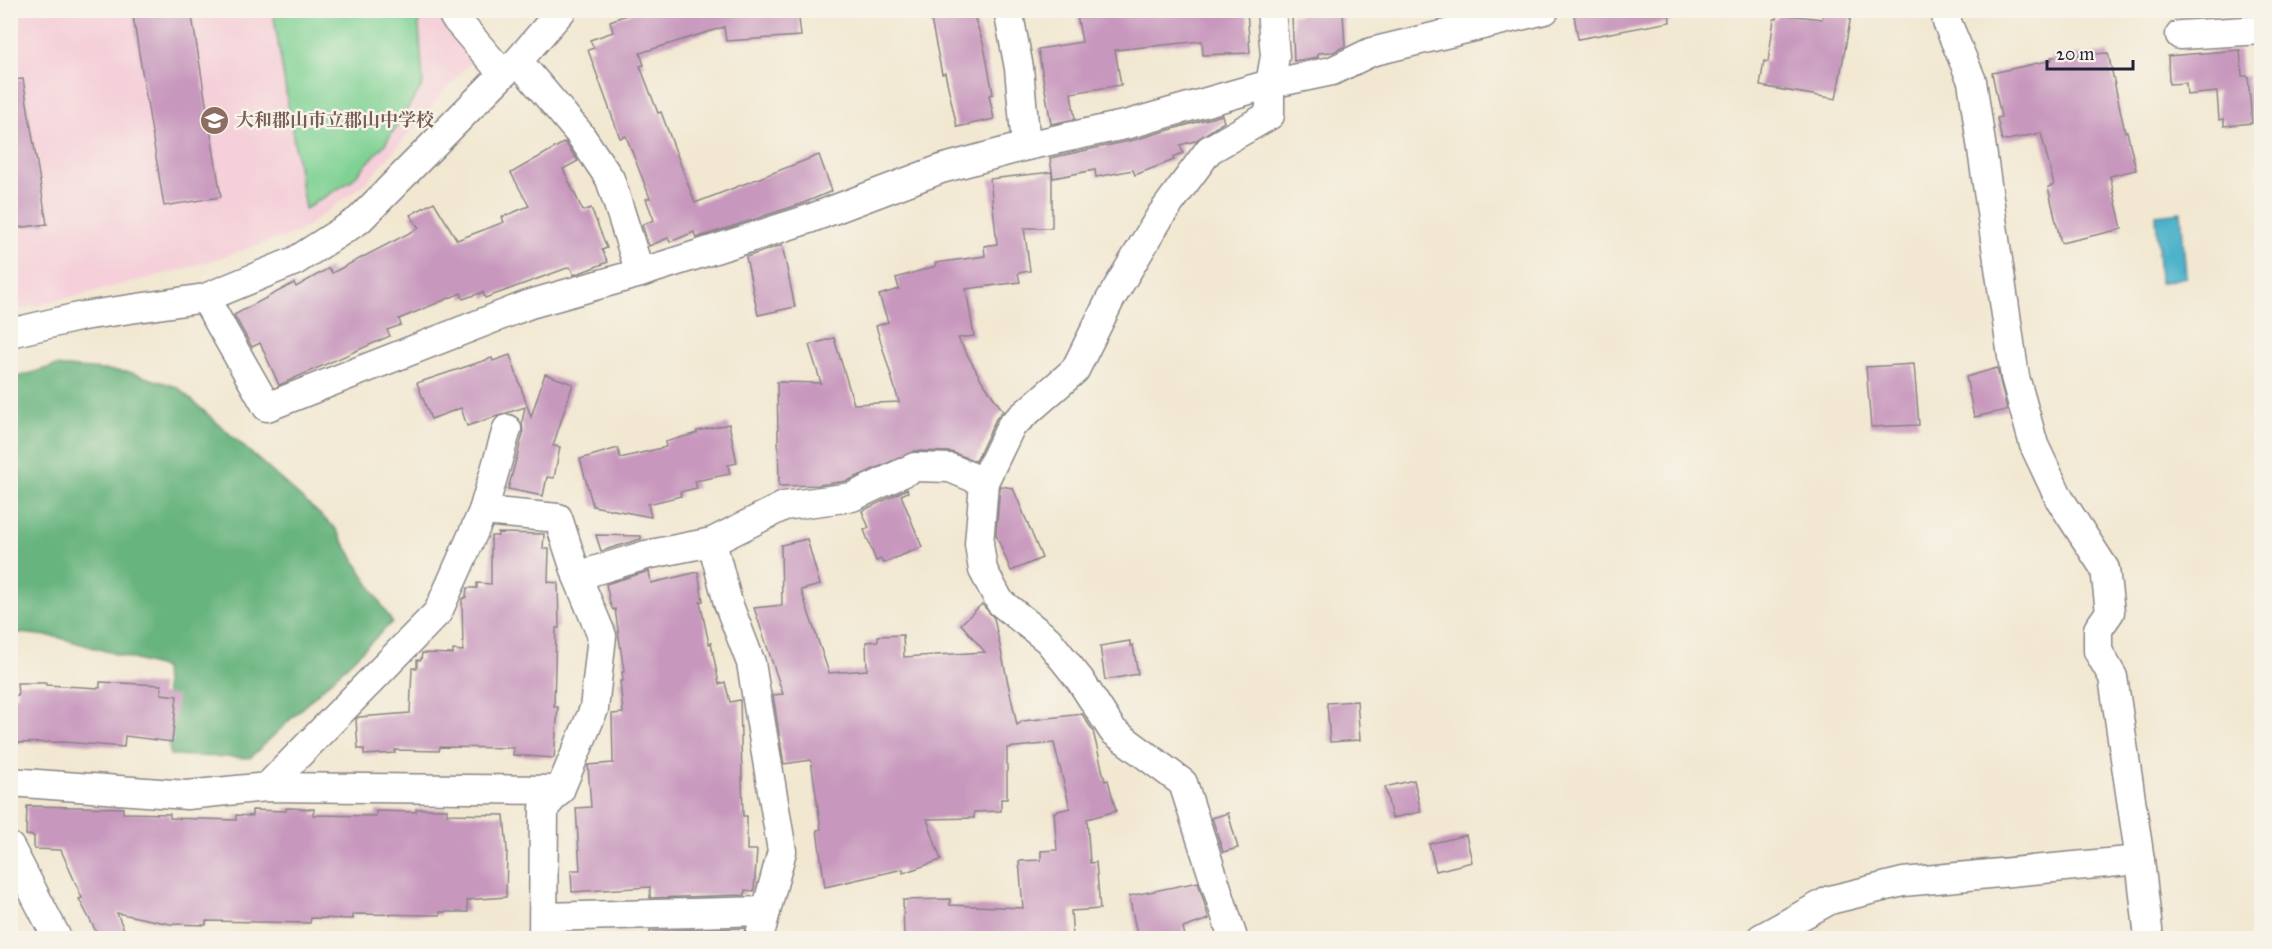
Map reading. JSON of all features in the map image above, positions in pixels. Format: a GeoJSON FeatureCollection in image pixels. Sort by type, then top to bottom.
{"type":"FeatureCollection","features":[{"type":"Feature","properties":{"kind":"street"},"geometry":{"type":"LineString","coordinates":[[452,10],[454,16],[579,133],[610,179],[640,273]]}},
{"type":"Feature","properties":{"kind":"street"},"geometry":{"type":"LineString","coordinates":[[10,333],[83,316],[205,298],[295,261],[359,219],[511,68],[562,10]]}},
{"type":"Feature","properties":{"kind":"street"},"geometry":{"type":"LineString","coordinates":[[1008,10],[1019,68],[1026,146]]}},
{"type":"Feature","properties":{"kind":"street"},"geometry":{"type":"LineString","coordinates":[[1233,939],[1183,783],[1113,731],[1080,680],[1048,640],[1000,602],[983,570],[979,544],[984,482],[1011,426],[1075,370],[1110,300],[1161,215],[1209,150],[1270,115],[1270,84],[1275,56],[1271,10]]}},
{"type":"Feature","properties":{"kind":"street"},"geometry":{"type":"LineString","coordinates":[[205,298],[267,407],[530,304],[640,273],[808,219],[940,169],[1026,146],[1129,124],[1270,84],[1332,71],[1371,52],[1545,10]]}},
{"type":"Feature","properties":{"kind":"street"},"geometry":{"type":"LineString","coordinates":[[1946,10],[1947,22],[1972,81],[2015,377],[2034,444],[2060,498],[2104,568],[2110,612],[2098,629],[2098,651],[2113,677],[2140,860],[2149,939]]}},
{"type":"Feature","properties":{"kind":"street"},"geometry":{"type":"LineString","coordinates":[[2180,35],[2262,30]]}},
{"type":"Feature","properties":{"kind":"street"},"geometry":{"type":"LineString","coordinates":[[267,787],[438,612],[483,511],[507,429]]}},
{"type":"Feature","properties":{"kind":"street"},"geometry":{"type":"LineString","coordinates":[[577,576],[646,555],[712,542],[784,506],[852,497],[915,467],[950,468],[984,482]]}},
{"type":"Feature","properties":{"kind":"street"},"geometry":{"type":"LineString","coordinates":[[483,511],[558,518],[577,576],[602,636],[594,709],[560,790],[544,808],[544,928],[766,910]]}},
{"type":"Feature","properties":{"kind":"street"},"geometry":{"type":"LineString","coordinates":[[712,542],[728,603],[751,663],[782,851],[759,939]]}},
{"type":"Feature","properties":{"kind":"street"},"geometry":{"type":"LineString","coordinates":[[10,782],[187,795],[267,787],[560,790]]}},
{"type":"Feature","properties":{"kind":"street"},"geometry":{"type":"LineString","coordinates":[[10,847],[57,939]]}},
{"type":"Feature","properties":{"kind":"street"},"geometry":{"type":"LineString","coordinates":[[1761,939],[1830,900],[1903,882],[2140,860]]}},
{"type":"Feature","properties":{"kind":"shaded area","name":"大和郡山市立郡山中学校"},"geometry":{"type":"Polygon","coordinates":[[[10,11],[437,11],[474,58],[366,183],[299,232],[185,269],[11,312],[10,11]]]}},
{"type":"Feature","properties":{"kind":"green space"},"geometry":{"type":"Polygon","coordinates":[[[273,11],[418,11],[423,84],[385,144],[351,181],[305,209],[273,11]]]}},
{"type":"Feature","properties":{"kind":"green space"},"geometry":{"type":"Polygon","coordinates":[[[54,366],[129,372],[177,387],[335,528],[392,622],[250,758],[170,755],[164,668],[57,637],[11,632],[11,379],[54,366]]]}},
{"type":"Feature","properties":{"kind":"water"},"geometry":{"type":"Polygon","coordinates":[[[2181,212],[2186,277],[2160,283],[2156,215],[2181,212]]]}},
{"type":"Feature","properties":{"kind":"building"},"geometry":{"type":"Polygon","coordinates":[[[132,10],[191,10],[221,197],[164,206],[132,10]]]}},
{"type":"Feature","properties":{"kind":"building"},"geometry":{"type":"Polygon","coordinates":[[[639,10],[798,10],[801,36],[726,41],[724,27],[640,53],[644,65],[640,66],[658,113],[661,112],[695,203],[819,155],[832,191],[801,204],[696,238],[694,232],[670,242],[668,238],[649,246],[642,225],[654,220],[646,199],[650,198],[626,136],[620,138],[588,50],[594,48],[590,40],[613,32],[610,21],[639,10]]]}},
{"type":"Feature","properties":{"kind":"building"},"geometry":{"type":"Polygon","coordinates":[[[929,10],[972,10],[984,46],[993,94],[989,95],[994,119],[957,127],[945,73],[942,74],[929,10]]]}},
{"type":"Feature","properties":{"kind":"building"},"geometry":{"type":"Polygon","coordinates":[[[1076,10],[1247,10],[1250,53],[1203,55],[1202,41],[1115,50],[1121,85],[1071,93],[1075,119],[1051,124],[1038,49],[1082,42],[1076,10]]]}},
{"type":"Feature","properties":{"kind":"building"},"geometry":{"type":"Polygon","coordinates":[[[1339,10],[1339,13],[1343,13],[1345,46],[1333,52],[1318,53],[1318,57],[1294,61],[1292,15],[1300,15],[1299,11],[1339,10]]]}},
{"type":"Feature","properties":{"kind":"building"},"geometry":{"type":"Polygon","coordinates":[[[1596,10],[1669,10],[1670,22],[1578,39],[1574,15],[1596,10]]]}},
{"type":"Feature","properties":{"kind":"building"},"geometry":{"type":"Polygon","coordinates":[[[1824,10],[1852,10],[1836,99],[1760,86],[1764,61],[1768,62],[1774,19],[1777,19],[1778,14],[1822,19],[1824,10]]]}},
{"type":"Feature","properties":{"kind":"building"},"geometry":{"type":"Polygon","coordinates":[[[2240,50],[2242,76],[2248,76],[2252,123],[2224,126],[2224,119],[2219,120],[2217,92],[2187,95],[2186,83],[2169,84],[2168,56],[2240,50]]]}},
{"type":"Feature","properties":{"kind":"building"},"geometry":{"type":"Polygon","coordinates":[[[2108,53],[2125,132],[2127,131],[2136,170],[2110,176],[2122,229],[2061,243],[2048,187],[2054,185],[2041,133],[2002,141],[1997,118],[2001,117],[1992,73],[2052,60],[2051,57],[2108,53]]]}},
{"type":"Feature","properties":{"kind":"building"},"geometry":{"type":"Polygon","coordinates":[[[23,79],[47,224],[10,229],[10,80],[23,79]]]}},
{"type":"Feature","properties":{"kind":"building"},"geometry":{"type":"Polygon","coordinates":[[[1222,115],[1224,122],[1195,141],[1180,145],[1183,153],[1173,157],[1174,160],[1135,175],[1133,170],[1096,177],[1095,170],[1053,178],[1050,158],[1134,140],[1222,115]]]}},
{"type":"Feature","properties":{"kind":"building"},"geometry":{"type":"Polygon","coordinates":[[[565,142],[578,161],[563,169],[583,211],[591,208],[607,248],[602,250],[608,262],[574,275],[570,267],[485,298],[483,292],[463,299],[461,293],[399,319],[401,325],[387,330],[390,336],[279,385],[260,343],[252,347],[234,315],[294,283],[296,287],[329,268],[332,273],[419,228],[410,215],[434,202],[457,240],[504,222],[502,217],[529,206],[511,173],[565,142]]]}},
{"type":"Feature","properties":{"kind":"building"},"geometry":{"type":"Polygon","coordinates":[[[1052,172],[1052,228],[1024,228],[1030,271],[1018,273],[1020,282],[966,289],[974,336],[958,338],[982,381],[1003,411],[996,419],[976,461],[951,452],[915,451],[847,481],[818,485],[779,486],[777,382],[821,383],[809,345],[834,338],[854,404],[899,402],[876,326],[888,322],[879,295],[899,289],[896,278],[936,266],[935,263],[985,256],[984,246],[997,244],[990,179],[1052,172]]]}},
{"type":"Feature","properties":{"kind":"building"},"geometry":{"type":"Polygon","coordinates":[[[782,245],[795,307],[758,315],[746,257],[782,245]]]}},
{"type":"Feature","properties":{"kind":"building"},"geometry":{"type":"Polygon","coordinates":[[[510,355],[531,417],[545,374],[573,384],[553,446],[560,447],[554,478],[547,477],[543,496],[508,489],[523,434],[522,422],[525,407],[467,426],[461,408],[431,419],[417,383],[492,358],[493,361],[510,355]]]}},
{"type":"Feature","properties":{"kind":"building"},"geometry":{"type":"Polygon","coordinates":[[[1914,364],[1919,425],[1871,427],[1866,367],[1914,364]]]}},
{"type":"Feature","properties":{"kind":"building"},"geometry":{"type":"Polygon","coordinates":[[[1997,368],[2007,410],[1974,417],[1966,377],[1997,368]]]}},
{"type":"Feature","properties":{"kind":"building"},"geometry":{"type":"Polygon","coordinates":[[[729,424],[737,463],[728,465],[730,474],[695,481],[697,488],[680,492],[681,496],[648,504],[651,517],[593,506],[580,459],[618,448],[620,458],[666,447],[665,442],[697,433],[697,431],[729,424]]]}},
{"type":"Feature","properties":{"kind":"building"},"geometry":{"type":"Polygon","coordinates":[[[1000,486],[1013,488],[1042,558],[1011,571],[996,535],[1000,486]]]}},
{"type":"Feature","properties":{"kind":"building"},"geometry":{"type":"Polygon","coordinates":[[[907,489],[908,492],[901,495],[922,547],[883,563],[881,559],[876,561],[864,530],[869,528],[862,511],[907,489]]]}},
{"type":"Feature","properties":{"kind":"building"},"geometry":{"type":"Polygon","coordinates":[[[498,533],[544,534],[543,549],[549,549],[548,582],[558,583],[559,628],[556,628],[554,707],[558,707],[554,758],[513,755],[514,748],[440,747],[439,751],[395,750],[395,753],[364,755],[364,749],[358,749],[356,719],[410,713],[412,668],[417,668],[417,660],[421,660],[422,653],[453,654],[453,650],[463,651],[462,599],[466,597],[467,588],[477,588],[477,583],[491,584],[491,536],[498,536],[498,533]]]}},
{"type":"Feature","properties":{"kind":"building"},"geometry":{"type":"Polygon","coordinates":[[[596,535],[641,536],[641,539],[601,551],[596,535]]]}},
{"type":"Feature","properties":{"kind":"building"},"geometry":{"type":"Polygon","coordinates":[[[807,539],[820,585],[801,590],[829,673],[867,670],[866,642],[878,641],[878,636],[903,635],[904,657],[985,652],[961,624],[982,604],[994,618],[1017,725],[1023,721],[1082,714],[1093,731],[1105,781],[1108,780],[1116,811],[1087,819],[1090,863],[1096,862],[1100,909],[1071,911],[1073,939],[904,939],[903,900],[950,899],[950,905],[1023,908],[1019,861],[1041,860],[1041,851],[1057,850],[1054,812],[1070,808],[1054,743],[1007,748],[1007,799],[1001,799],[1001,811],[974,812],[974,818],[927,819],[941,860],[903,873],[903,869],[825,887],[817,830],[821,829],[811,760],[784,764],[773,695],[783,694],[754,608],[782,605],[781,545],[807,539]]]}},
{"type":"Feature","properties":{"kind":"building"},"geometry":{"type":"Polygon","coordinates":[[[649,571],[651,583],[698,572],[703,601],[700,602],[719,684],[725,682],[730,702],[740,700],[743,816],[747,816],[747,850],[757,850],[754,891],[745,890],[745,895],[650,898],[650,887],[572,892],[571,870],[580,870],[576,808],[591,807],[588,765],[613,763],[612,714],[623,713],[620,681],[623,681],[622,672],[624,672],[615,609],[613,610],[610,603],[606,584],[649,571]]]}},
{"type":"Feature","properties":{"kind":"building"},"geometry":{"type":"Polygon","coordinates":[[[1130,641],[1130,646],[1133,645],[1138,674],[1105,680],[1100,646],[1130,641]]]}},
{"type":"Feature","properties":{"kind":"building"},"geometry":{"type":"Polygon","coordinates":[[[100,682],[161,685],[161,694],[177,696],[172,742],[125,736],[124,747],[64,742],[13,743],[12,696],[18,696],[17,683],[100,688],[100,682]]]}},
{"type":"Feature","properties":{"kind":"building"},"geometry":{"type":"Polygon","coordinates":[[[1357,701],[1360,740],[1330,742],[1327,703],[1357,701]]]}},
{"type":"Feature","properties":{"kind":"building"},"geometry":{"type":"Polygon","coordinates":[[[1414,780],[1421,812],[1392,818],[1385,787],[1414,780]]]}},
{"type":"Feature","properties":{"kind":"building"},"geometry":{"type":"Polygon","coordinates":[[[27,806],[123,808],[123,813],[170,814],[170,818],[236,820],[236,815],[252,816],[252,810],[286,811],[286,808],[314,809],[313,815],[376,816],[376,811],[416,812],[416,809],[447,809],[447,814],[504,815],[507,850],[506,897],[467,900],[468,912],[440,912],[440,915],[353,914],[353,919],[311,918],[310,923],[206,921],[206,925],[170,924],[117,913],[128,939],[100,939],[79,899],[82,898],[61,850],[34,849],[34,836],[26,835],[27,806]]]}},
{"type":"Feature","properties":{"kind":"building"},"geometry":{"type":"Polygon","coordinates":[[[1228,813],[1238,848],[1223,852],[1212,818],[1228,813]]]}},
{"type":"Feature","properties":{"kind":"building"},"geometry":{"type":"Polygon","coordinates":[[[1466,835],[1472,862],[1436,871],[1429,844],[1466,835]]]}},
{"type":"Feature","properties":{"kind":"building"},"geometry":{"type":"Polygon","coordinates":[[[1198,882],[1209,919],[1183,928],[1186,939],[1138,939],[1129,896],[1198,882]]]}},
{"type":"Feature","properties":{"kind":"building"},"geometry":{"type":"Polygon","coordinates":[[[745,928],[743,939],[678,939],[678,935],[650,934],[650,931],[745,928]]]}},
{"type":"Feature","properties":{"kind":"place","name":"大和郡山市立郡山中学校"},"geometry":{"type":"Point","coordinates":[215,120]}}]}
